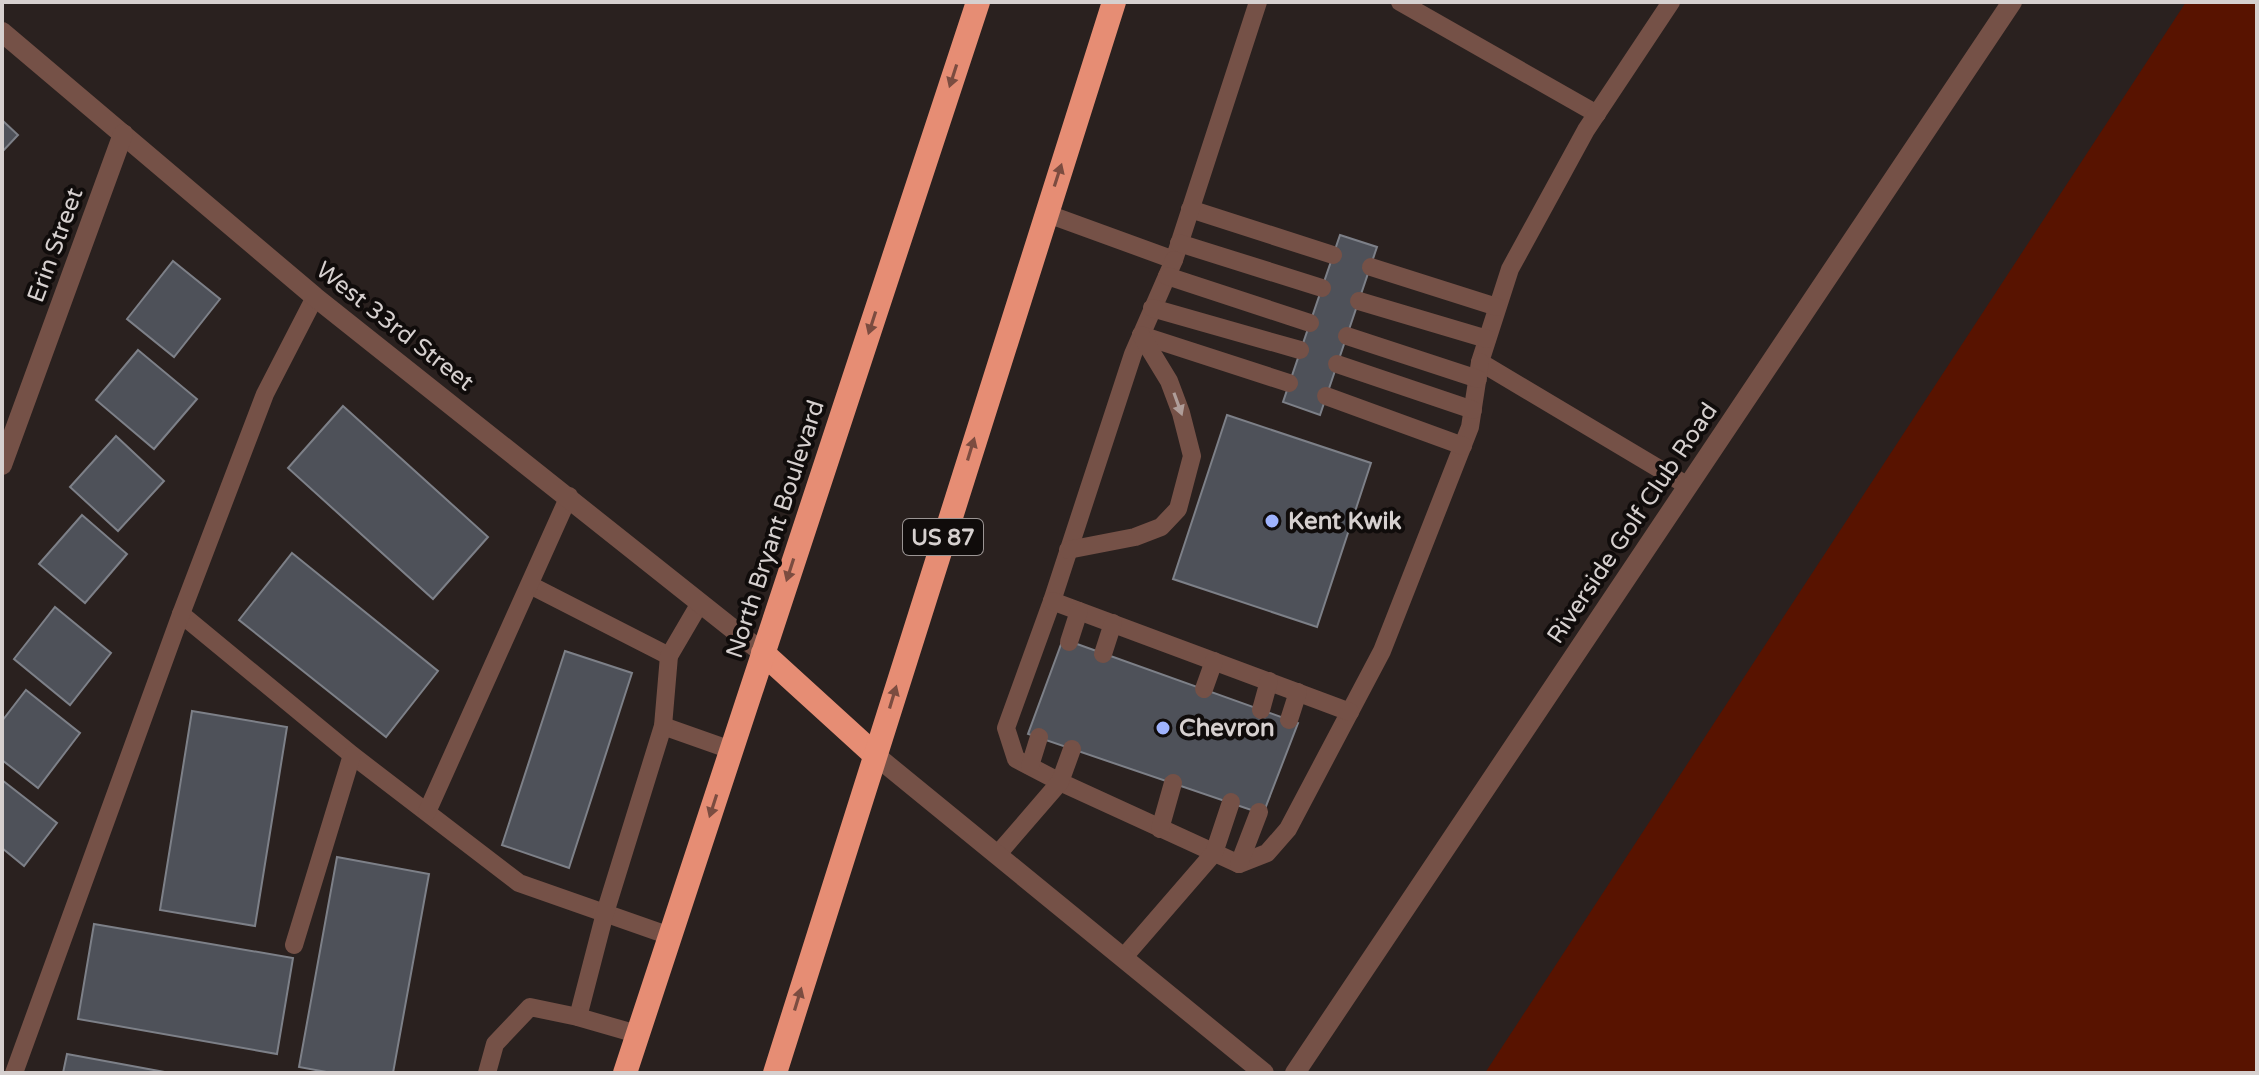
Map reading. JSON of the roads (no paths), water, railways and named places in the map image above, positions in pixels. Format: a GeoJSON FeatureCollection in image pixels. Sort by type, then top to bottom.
{"type":"FeatureCollection","features":[{"type":"Feature","properties":{"kind":"highway","name":"North Bryant Boulevard"},"geometry":{"type":"LineString","coordinates":[[625,1073],[978,2]]}},
{"type":"Feature","properties":{"kind":"highway","name":"US 87"},"geometry":{"type":"LineString","coordinates":[[775,1073],[1114,2]]}},
{"type":"Feature","properties":{"kind":"highway"},"geometry":{"type":"LineString","coordinates":[[763,653],[875,755]]}},
{"type":"Feature","properties":{"kind":"street","name":"Riverside Golf Club Road"},"geometry":{"type":"LineString","coordinates":[[1295,1073],[2012,2]]}},
{"type":"Feature","properties":{"kind":"street","name":"West 33rd Street"},"geometry":{"type":"LineString","coordinates":[[2,32],[315,297],[763,653]]}},
{"type":"Feature","properties":{"kind":"street","name":"Erin Street"},"geometry":{"type":"LineString","coordinates":[[2,465],[123,134]]}},
{"type":"Feature","properties":{"kind":"street"},"geometry":{"type":"LineString","coordinates":[[875,755],[1264,1073]]}},
{"type":"Feature","properties":{"kind":"lane"},"geometry":{"type":"LineString","coordinates":[[1258,2],[1173,260],[1133,354],[1052,601],[1006,728],[1016,759],[1239,864],[1267,853],[1288,829],[1382,651],[1470,427],[1479,370],[1510,269],[1597,114],[1671,2]]}},
{"type":"Feature","properties":{"kind":"lane"},"geometry":{"type":"LineString","coordinates":[[1400,2],[1597,114]]}},
{"type":"Feature","properties":{"kind":"lane"},"geometry":{"type":"LineString","coordinates":[[1190,209],[1333,255]]}},
{"type":"Feature","properties":{"kind":"lane"},"geometry":{"type":"LineString","coordinates":[[1045,213],[1173,260],[1310,323]]}},
{"type":"Feature","properties":{"kind":"lane"},"geometry":{"type":"LineString","coordinates":[[1173,260],[1322,288]]}},
{"type":"Feature","properties":{"kind":"lane"},"geometry":{"type":"LineString","coordinates":[[1371,267],[1497,307]]}},
{"type":"Feature","properties":{"kind":"lane"},"geometry":{"type":"LineString","coordinates":[[14,1073],[181,614],[265,394],[315,297]]}},
{"type":"Feature","properties":{"kind":"lane"},"geometry":{"type":"LineString","coordinates":[[1359,301],[1487,339]]}},
{"type":"Feature","properties":{"kind":"lane"},"geometry":{"type":"LineString","coordinates":[[1152,308],[1300,350]]}},
{"type":"Feature","properties":{"kind":"lane"},"geometry":{"type":"LineString","coordinates":[[1141,335],[1289,383]]}},
{"type":"Feature","properties":{"kind":"lane"},"geometry":{"type":"LineString","coordinates":[[1068,550],[1135,537],[1161,527],[1178,509],[1192,456],[1169,381],[1141,335]]}},
{"type":"Feature","properties":{"kind":"lane"},"geometry":{"type":"LineString","coordinates":[[1347,336],[1479,370],[1688,486]]}},
{"type":"Feature","properties":{"kind":"lane"},"geometry":{"type":"LineString","coordinates":[[1337,364],[1473,410]]}},
{"type":"Feature","properties":{"kind":"lane"},"geometry":{"type":"LineString","coordinates":[[1326,396],[1463,446]]}},
{"type":"Feature","properties":{"kind":"lane"},"geometry":{"type":"LineString","coordinates":[[427,812],[569,496]]}},
{"type":"Feature","properties":{"kind":"lane"},"geometry":{"type":"LineString","coordinates":[[530,585],[669,656]]}},
{"type":"Feature","properties":{"kind":"lane"},"geometry":{"type":"LineString","coordinates":[[1052,601],[1350,712]]}},
{"type":"Feature","properties":{"kind":"lane"},"geometry":{"type":"LineString","coordinates":[[578,1017],[605,913],[663,726],[669,656],[700,603]]}},
{"type":"Feature","properties":{"kind":"lane"},"geometry":{"type":"LineString","coordinates":[[1069,642],[1079,611]]}},
{"type":"Feature","properties":{"kind":"lane"},"geometry":{"type":"LineString","coordinates":[[181,614],[352,755],[519,883],[670,936]]}},
{"type":"Feature","properties":{"kind":"lane"},"geometry":{"type":"LineString","coordinates":[[1103,654],[1113,623]]}},
{"type":"Feature","properties":{"kind":"lane"},"geometry":{"type":"LineString","coordinates":[[1204,689],[1214,661]]}},
{"type":"Feature","properties":{"kind":"lane"},"geometry":{"type":"LineString","coordinates":[[1261,710],[1269,681]]}},
{"type":"Feature","properties":{"kind":"lane"},"geometry":{"type":"LineString","coordinates":[[1289,720],[1298,692]]}},
{"type":"Feature","properties":{"kind":"lane"},"geometry":{"type":"LineString","coordinates":[[663,726],[731,750]]}},
{"type":"Feature","properties":{"kind":"lane"},"geometry":{"type":"LineString","coordinates":[[1030,766],[1039,737]]}},
{"type":"Feature","properties":{"kind":"lane"},"geometry":{"type":"LineString","coordinates":[[997,855],[1060,782],[1072,749]]}},
{"type":"Feature","properties":{"kind":"lane"},"geometry":{"type":"LineString","coordinates":[[294,945],[352,755]]}},
{"type":"Feature","properties":{"kind":"lane"},"geometry":{"type":"LineString","coordinates":[[1160,829],[1173,783]]}},
{"type":"Feature","properties":{"kind":"lane"},"geometry":{"type":"LineString","coordinates":[[1123,958],[1214,853],[1231,802]]}},
{"type":"Feature","properties":{"kind":"lane"},"geometry":{"type":"LineString","coordinates":[[1239,864],[1259,812]]}},
{"type":"Feature","properties":{"kind":"lane"},"geometry":{"type":"LineString","coordinates":[[487,1073],[495,1044],[530,1007],[637,1034]]}},
{"type":"Feature","properties":{"kind":"place","name":"Kent Kwik"},"geometry":{"type":"Point","coordinates":[1272,521]}},
{"type":"Feature","properties":{"kind":"place","name":"Chevron"},"geometry":{"type":"Point","coordinates":[1163,728]}}]}
